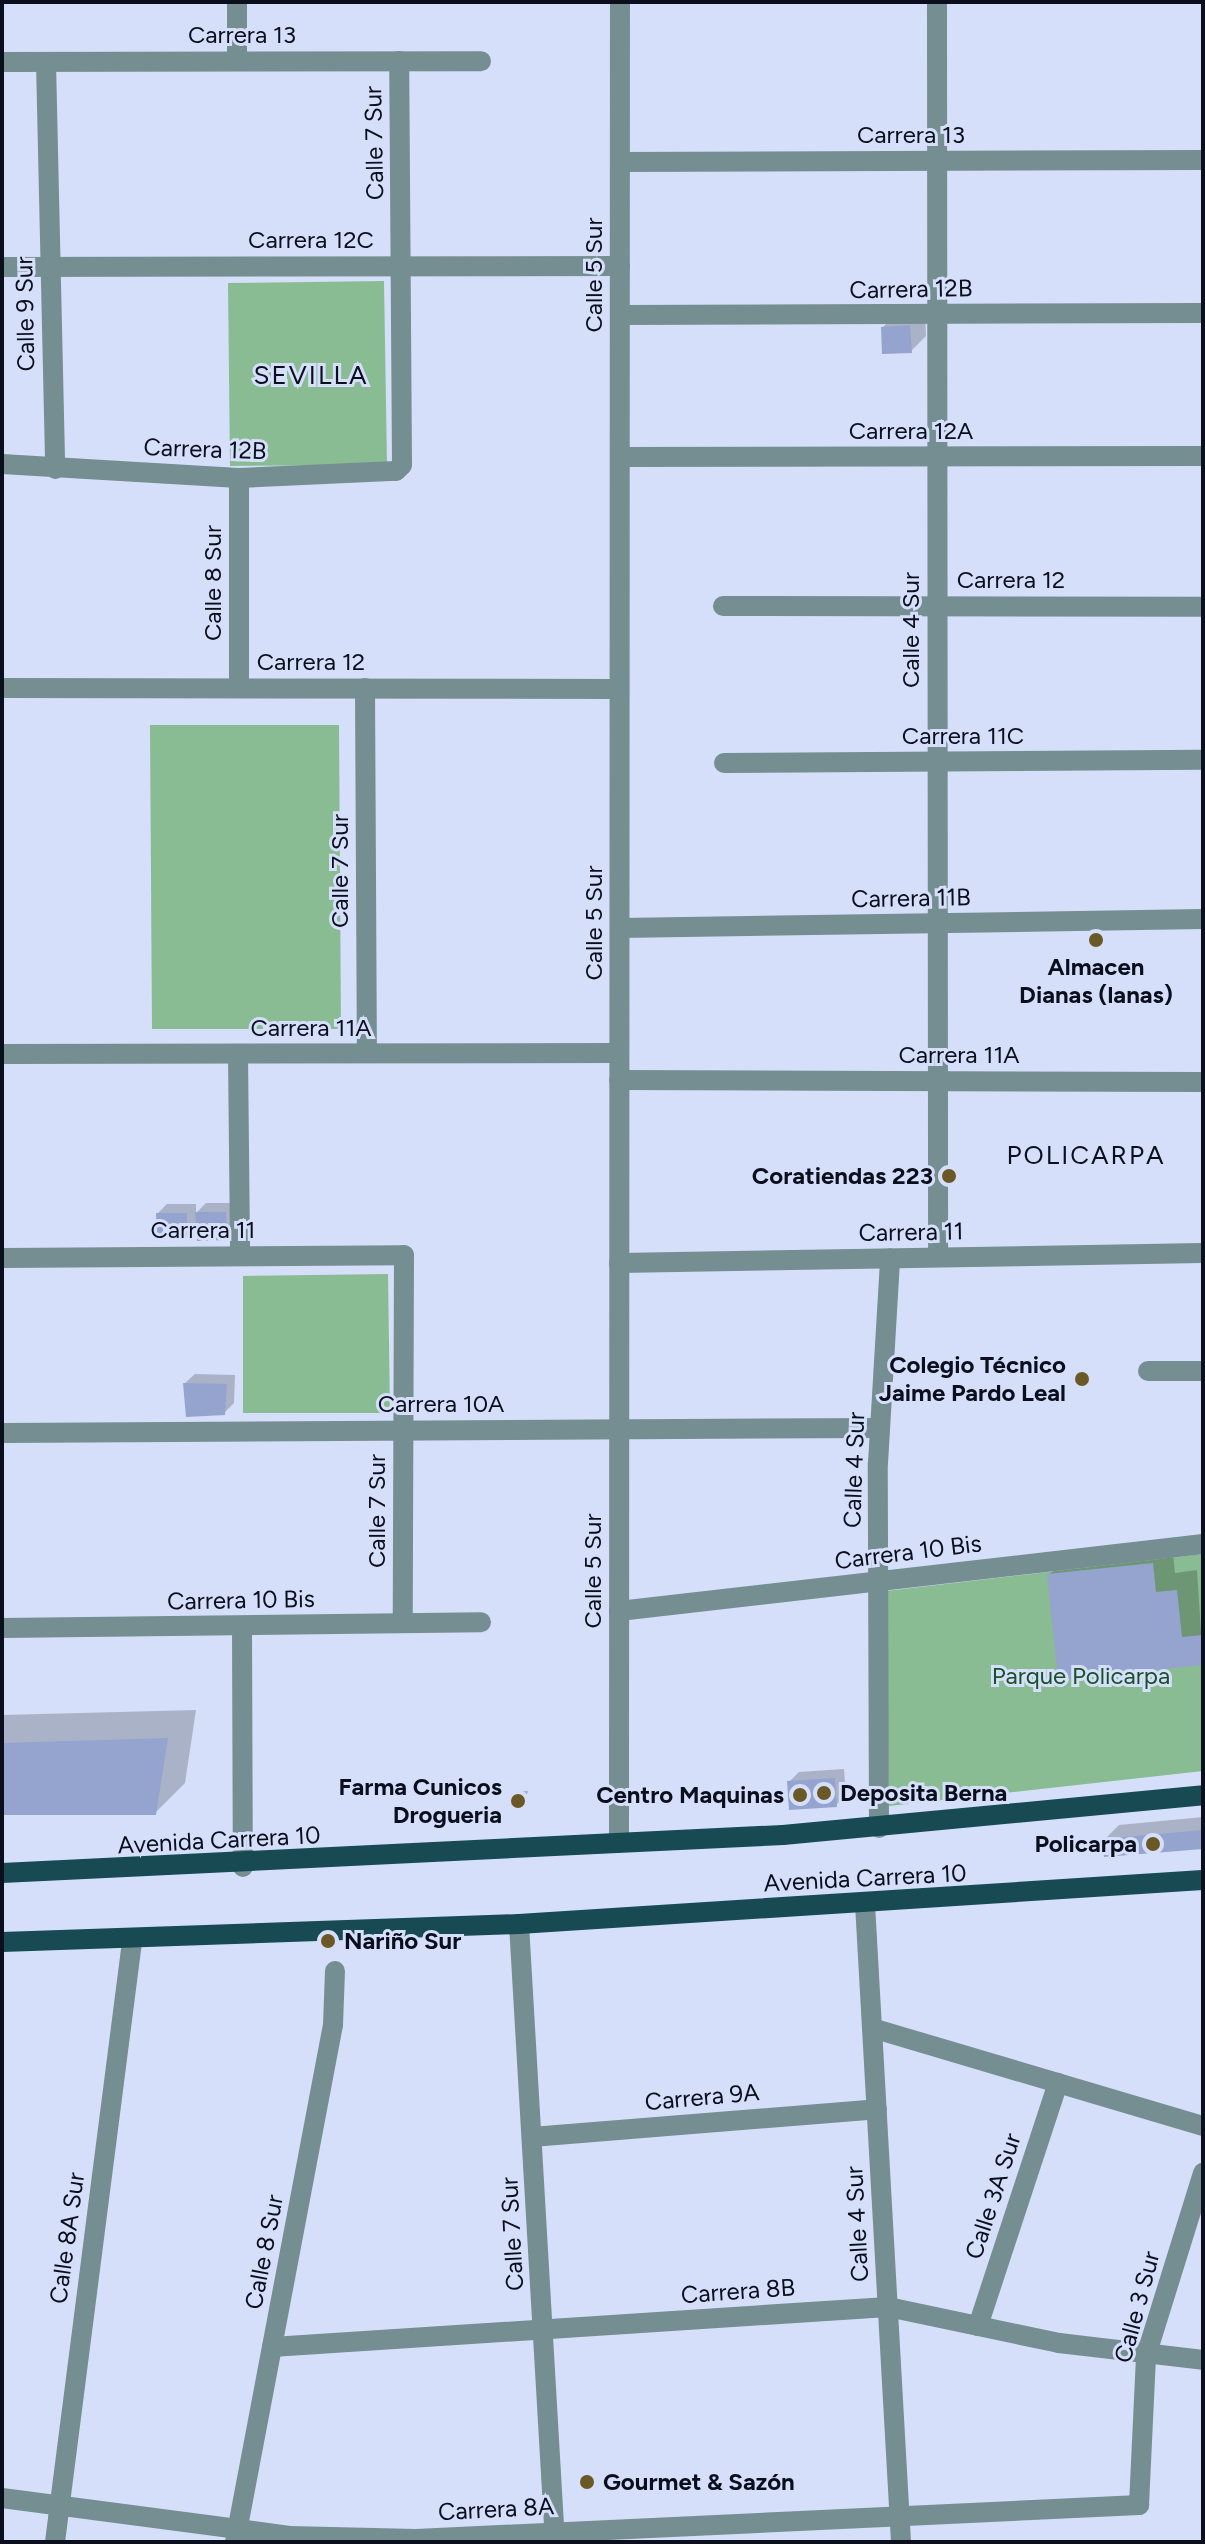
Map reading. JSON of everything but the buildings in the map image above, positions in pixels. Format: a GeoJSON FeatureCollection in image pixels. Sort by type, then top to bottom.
{"type":"FeatureCollection","features":[{"type":"Feature","properties":{"kind":"main road","name":"Avenida Carrera 10"},"geometry":{"type":"LineString","coordinates":[[2,1873],[243,1867],[879,1828],[1203,1795]]}},
{"type":"Feature","properties":{"kind":"main road","name":"Avenida Carrera 10"},"geometry":{"type":"LineString","coordinates":[[2,1942],[132,1942],[519,1924],[1203,1880]]}},
{"type":"Feature","properties":{"kind":"street"},"geometry":{"type":"LineString","coordinates":[[237,2],[237,61]]}},
{"type":"Feature","properties":{"kind":"street","name":"Calle 5 Sur"},"geometry":{"type":"LineString","coordinates":[[619,1843],[620,2]]}},
{"type":"Feature","properties":{"kind":"street","name":"Calle 4 Sur"},"geometry":{"type":"LineString","coordinates":[[937,2],[938,1257]]}},
{"type":"Feature","properties":{"kind":"street","name":"Calle 7 Sur"},"geometry":{"type":"LineString","coordinates":[[399,61],[402,465]]}},
{"type":"Feature","properties":{"kind":"street","name":"Carrera 13"},"geometry":{"type":"LineString","coordinates":[[2,62],[481,61]]}},
{"type":"Feature","properties":{"kind":"street","name":"Calle 9 Sur"},"geometry":{"type":"LineString","coordinates":[[46,62],[55,469]]}},
{"type":"Feature","properties":{"kind":"street","name":"Carrera 13"},"geometry":{"type":"LineString","coordinates":[[620,162],[1203,160]]}},
{"type":"Feature","properties":{"kind":"street","name":"Carrera 12C"},"geometry":{"type":"LineString","coordinates":[[2,267],[620,266]]}},
{"type":"Feature","properties":{"kind":"street","name":"Carrera 12B"},"geometry":{"type":"LineString","coordinates":[[620,315],[1203,313]]}},
{"type":"Feature","properties":{"kind":"street","name":"Carrera 12A"},"geometry":{"type":"LineString","coordinates":[[620,457],[1203,456]]}},
{"type":"Feature","properties":{"kind":"street","name":"Carrera 12B"},"geometry":{"type":"LineString","coordinates":[[2,464],[239,478],[389,477],[402,465]]}},
{"type":"Feature","properties":{"kind":"street","name":"Calle 8 Sur"},"geometry":{"type":"LineString","coordinates":[[239,478],[239,688]]}},
{"type":"Feature","properties":{"kind":"street","name":"Carrera 12"},"geometry":{"type":"LineString","coordinates":[[723,606],[1203,607]]}},
{"type":"Feature","properties":{"kind":"street","name":"Carrera 12"},"geometry":{"type":"LineString","coordinates":[[2,688],[619,689]]}},
{"type":"Feature","properties":{"kind":"street","name":"Calle 7 Sur"},"geometry":{"type":"LineString","coordinates":[[365,688],[367,1053]]}},
{"type":"Feature","properties":{"kind":"street","name":"Carrera 11C"},"geometry":{"type":"LineString","coordinates":[[724,763],[1203,760]]}},
{"type":"Feature","properties":{"kind":"street","name":"Carrera 11B"},"geometry":{"type":"LineString","coordinates":[[620,928],[1203,919]]}},
{"type":"Feature","properties":{"kind":"street","name":"Carrera 11A"},"geometry":{"type":"LineString","coordinates":[[2,1054],[619,1053]]}},
{"type":"Feature","properties":{"kind":"street"},"geometry":{"type":"LineString","coordinates":[[238,1054],[240,1256]]}},
{"type":"Feature","properties":{"kind":"street","name":"Carrera 11A"},"geometry":{"type":"LineString","coordinates":[[619,1080],[1203,1082]]}},
{"type":"Feature","properties":{"kind":"street","name":"Carrera 11"},"geometry":{"type":"LineString","coordinates":[[619,1263],[1203,1253]]}},
{"type":"Feature","properties":{"kind":"street","name":"Calle 7 Sur"},"geometry":{"type":"LineString","coordinates":[[403,1623],[404,1255]]}},
{"type":"Feature","properties":{"kind":"street","name":"Carrera 11"},"geometry":{"type":"LineString","coordinates":[[2,1258],[404,1255]]}},
{"type":"Feature","properties":{"kind":"street","name":"Calle 4 Sur"},"geometry":{"type":"LineString","coordinates":[[879,1828],[880,1428],[890,1258]]}},
{"type":"Feature","properties":{"kind":"street"},"geometry":{"type":"LineString","coordinates":[[1148,1371],[1203,1371]]}},
{"type":"Feature","properties":{"kind":"street","name":"Carrera 10A"},"geometry":{"type":"LineString","coordinates":[[2,1433],[880,1428]]}},
{"type":"Feature","properties":{"kind":"street","name":"Carrera 10 Bis"},"geometry":{"type":"LineString","coordinates":[[619,1611],[1203,1544]]}},
{"type":"Feature","properties":{"kind":"street","name":"Carrera 10 Bis"},"geometry":{"type":"LineString","coordinates":[[2,1628],[481,1622]]}},
{"type":"Feature","properties":{"kind":"street"},"geometry":{"type":"LineString","coordinates":[[242,1626],[243,1867]]}},
{"type":"Feature","properties":{"kind":"street","name":"Calle 4 Sur"},"geometry":{"type":"LineString","coordinates":[[865,1904],[901,2542]]}},
{"type":"Feature","properties":{"kind":"street","name":"Calle 7 Sur"},"geometry":{"type":"LineString","coordinates":[[519,1924],[555,2537]]}},
{"type":"Feature","properties":{"kind":"street","name":"Calle 8A Sur"},"geometry":{"type":"LineString","coordinates":[[55,2542],[132,1942]]}},
{"type":"Feature","properties":{"kind":"street","name":"Calle 8 Sur"},"geometry":{"type":"LineString","coordinates":[[236,2536],[333,2025],[335,1971]]}},
{"type":"Feature","properties":{"kind":"street"},"geometry":{"type":"LineString","coordinates":[[872,2028],[1203,2126]]}},
{"type":"Feature","properties":{"kind":"street","name":"Calle 3A Sur"},"geometry":{"type":"LineString","coordinates":[[978,2326],[1058,2083]]}},
{"type":"Feature","properties":{"kind":"street","name":"Carrera 9A"},"geometry":{"type":"LineString","coordinates":[[532,2137],[877,2109]]}},
{"type":"Feature","properties":{"kind":"street","name":"Calle 3 Sur"},"geometry":{"type":"LineString","coordinates":[[1139,2505],[1146,2356],[1203,2173]]}},
{"type":"Feature","properties":{"kind":"street","name":"Carrera 8B"},"geometry":{"type":"LineString","coordinates":[[272,2347],[888,2307],[1146,2356],[1203,2360]]}},
{"type":"Feature","properties":{"kind":"street","name":"Carrera 8A"},"geometry":{"type":"LineString","coordinates":[[2,2498],[236,2536],[333,2539],[555,2537],[1139,2505]]}},
{"type":"Feature","properties":{"kind":"green space"},"geometry":{"type":"Polygon","coordinates":[[[384,281],[387,465],[230,466],[228,283],[384,281]]]}},
{"type":"Feature","properties":{"kind":"green space"},"geometry":{"type":"Polygon","coordinates":[[[150,725],[339,725],[341,1029],[152,1029],[150,725]]]}},
{"type":"Feature","properties":{"kind":"green space"},"geometry":{"type":"Polygon","coordinates":[[[388,1274],[390,1413],[243,1413],[243,1276],[388,1274]]]}},
{"type":"Feature","properties":{"kind":"green space","name":"Parque Policarpa"},"geometry":{"type":"Polygon","coordinates":[[[1203,1554],[1203,1771],[889,1806],[886,1591],[1203,1554]]]}},
{"type":"Feature","properties":{"kind":"place","name":"Almacen Dianas (lanas)"},"geometry":{"type":"Point","coordinates":[1096,940]}},
{"type":"Feature","properties":{"kind":"place","name":"Coratiendas 223"},"geometry":{"type":"Point","coordinates":[949,1176]}},
{"type":"Feature","properties":{"kind":"place","name":"Colegio Técnico Jaime Pardo Leal"},"geometry":{"type":"Point","coordinates":[1082,1379]}},
{"type":"Feature","properties":{"kind":"place","name":"Deposita Berna"},"geometry":{"type":"Point","coordinates":[824,1793]}},
{"type":"Feature","properties":{"kind":"place","name":"Centro Maquinas"},"geometry":{"type":"Point","coordinates":[800,1795]}},
{"type":"Feature","properties":{"kind":"place","name":"Farma Cunicos Drogueria"},"geometry":{"type":"Point","coordinates":[518,1801]}},
{"type":"Feature","properties":{"kind":"place","name":"Policarpa"},"geometry":{"type":"Point","coordinates":[1153,1844]}},
{"type":"Feature","properties":{"kind":"place","name":"Nariño Sur"},"geometry":{"type":"Point","coordinates":[328,1941]}},
{"type":"Feature","properties":{"kind":"place","name":"Gourmet & Sazón"},"geometry":{"type":"Point","coordinates":[587,2482]}},
{"type":"Feature","properties":{"kind":"district","name":"SEVILLA"},"geometry":{"type":"Point","coordinates":[311,376]}},
{"type":"Feature","properties":{"kind":"district","name":"POLICARPA"},"geometry":{"type":"Point","coordinates":[1086,1156]}}]}
